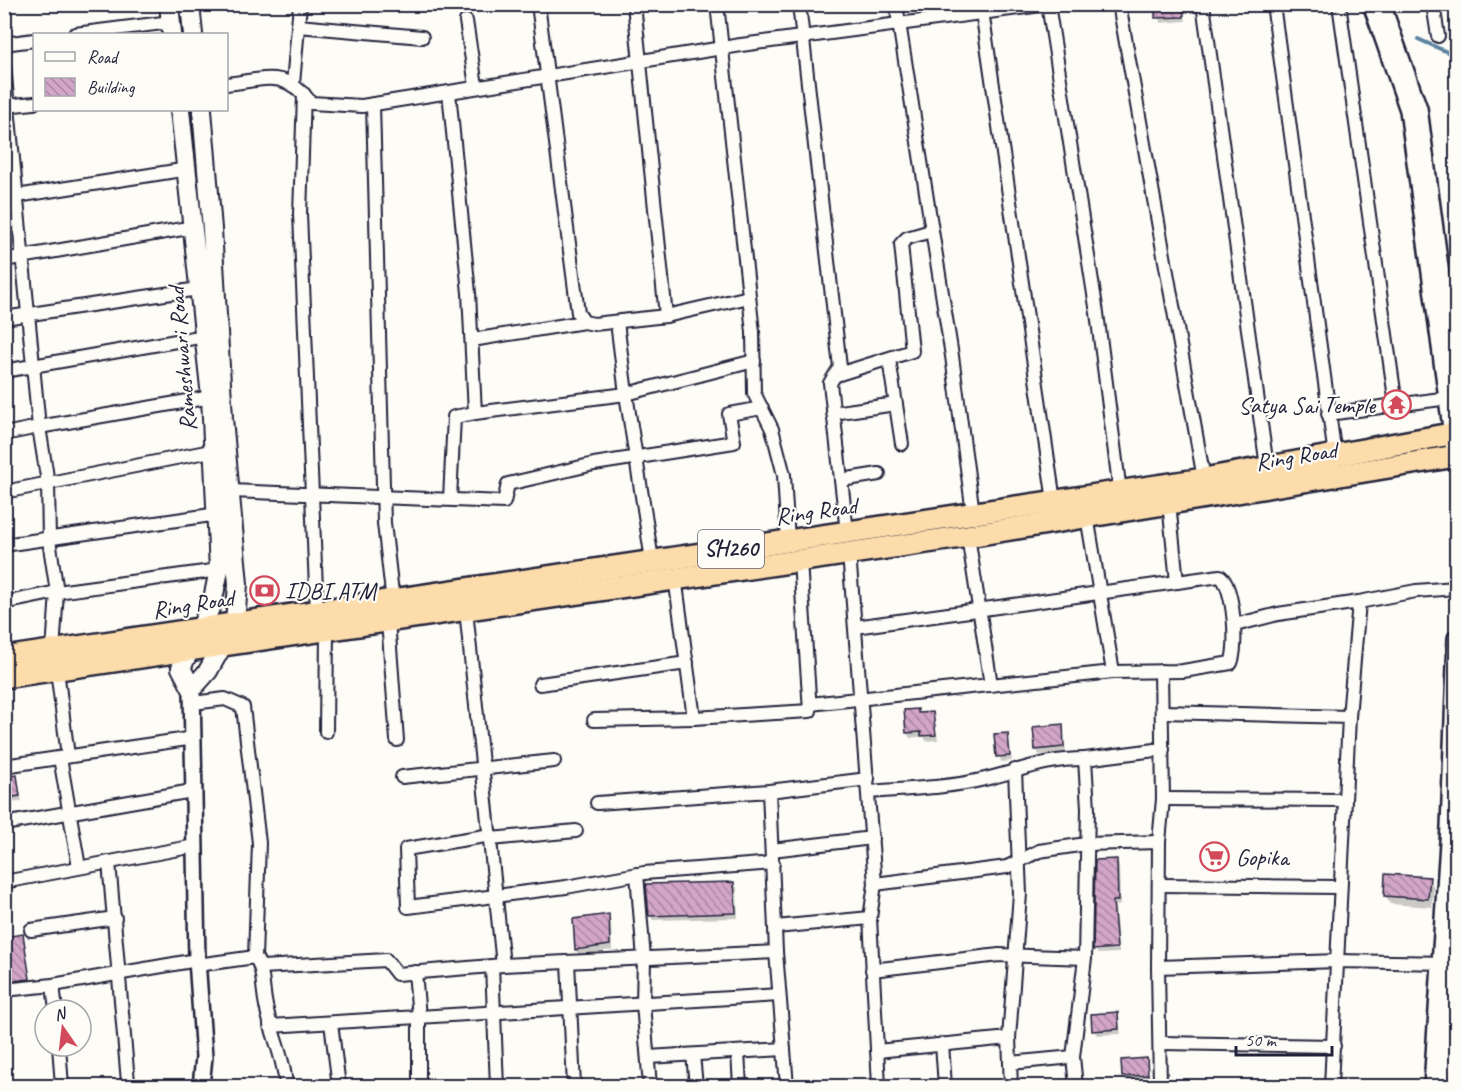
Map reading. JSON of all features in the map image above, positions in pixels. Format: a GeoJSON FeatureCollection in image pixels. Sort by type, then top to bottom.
{"type":"FeatureCollection","features":[{"type":"Feature","properties":{"kind":"highway","name":"Ring Road"},"geometry":{"type":"LineString","coordinates":[[391,611],[466,610],[675,577],[800,561],[848,542],[973,513],[1204,479],[1454,434]]}},
{"type":"Feature","properties":{"kind":"highway","name":"Ring Road"},"geometry":{"type":"LineString","coordinates":[[4,658],[55,660],[222,647],[322,621],[391,611],[652,560],[788,541],[848,542],[968,536],[1456,459]]}},
{"type":"Feature","properties":{"kind":"highway","name":"Ring Road"},"geometry":{"type":"LineString","coordinates":[[4,677],[55,660],[203,627],[234,623],[322,621]]}},
{"type":"Feature","properties":{"kind":"main road"},"geometry":{"type":"LineString","coordinates":[[190,4],[193,33]]}},
{"type":"Feature","properties":{"kind":"main road","name":"Rameshwari Road"},"geometry":{"type":"LineString","coordinates":[[180,111],[194,227],[208,288],[206,336],[211,397],[220,449],[219,570],[212,604],[181,670],[192,696]]}},
{"type":"Feature","properties":{"kind":"main road"},"geometry":{"type":"LineString","coordinates":[[192,696],[234,623],[238,584],[230,491],[220,449],[208,288],[202,111]]}},
{"type":"Feature","properties":{"kind":"street"},"geometry":{"type":"LineString","coordinates":[[293,84],[300,4]]}},
{"type":"Feature","properties":{"kind":"street"},"geometry":{"type":"LineString","coordinates":[[538,4],[578,314],[584,322]]}},
{"type":"Feature","properties":{"kind":"street"},"geometry":{"type":"LineString","coordinates":[[634,4],[666,316]]}},
{"type":"Feature","properties":{"kind":"street"},"geometry":{"type":"LineString","coordinates":[[717,4],[749,297],[754,393],[772,429],[783,475],[788,541]]}},
{"type":"Feature","properties":{"kind":"street"},"geometry":{"type":"LineString","coordinates":[[799,4],[840,367],[830,383],[848,542],[869,792],[875,884],[870,918],[879,1086]]}},
{"type":"Feature","properties":{"kind":"street"},"geometry":{"type":"LineString","coordinates":[[896,4],[952,356],[973,513]]}},
{"type":"Feature","properties":{"kind":"street"},"geometry":{"type":"LineString","coordinates":[[1119,4],[1204,479]]}},
{"type":"Feature","properties":{"kind":"street"},"geometry":{"type":"LineString","coordinates":[[1203,4],[1267,467]]}},
{"type":"Feature","properties":{"kind":"street"},"geometry":{"type":"LineString","coordinates":[[1273,4],[1335,456]]}},
{"type":"Feature","properties":{"kind":"street"},"geometry":{"type":"LineString","coordinates":[[1339,4],[1396,405]]}},
{"type":"Feature","properties":{"kind":"street"},"geometry":{"type":"LineString","coordinates":[[1371,4],[1408,110],[1453,394]]}},
{"type":"Feature","properties":{"kind":"street"},"geometry":{"type":"LineString","coordinates":[[1382,4],[1419,108],[1453,341],[1456,459]]}},
{"type":"Feature","properties":{"kind":"street"},"geometry":{"type":"LineString","coordinates":[[1433,4],[1438,36]]}},
{"type":"Feature","properties":{"kind":"street"},"geometry":{"type":"LineString","coordinates":[[228,84],[281,78],[293,84],[311,103],[362,106],[476,86],[722,48],[898,24],[982,9],[1048,5],[1097,313],[1120,492]]}},
{"type":"Feature","properties":{"kind":"street"},"geometry":{"type":"LineString","coordinates":[[982,9],[1054,501]]}},
{"type":"Feature","properties":{"kind":"street"},"geometry":{"type":"LineString","coordinates":[[82,33],[171,20]]}},
{"type":"Feature","properties":{"kind":"street"},"geometry":{"type":"LineString","coordinates":[[466,21],[476,86]]}},
{"type":"Feature","properties":{"kind":"street"},"geometry":{"type":"LineString","coordinates":[[298,26],[422,37]]}},
{"type":"Feature","properties":{"kind":"street"},"geometry":{"type":"LineString","coordinates":[[4,44],[33,40]]}},
{"type":"Feature","properties":{"kind":"street"},"geometry":{"type":"LineString","coordinates":[[4,66],[11,197],[24,256],[31,366],[48,483],[49,540],[57,592],[55,660],[70,813],[79,867]]}},
{"type":"Feature","properties":{"kind":"street"},"geometry":{"type":"LineString","coordinates":[[449,92],[472,340],[475,413]]}},
{"type":"Feature","properties":{"kind":"street"},"geometry":{"type":"LineString","coordinates":[[304,94],[300,214],[311,493],[322,621],[326,732]]}},
{"type":"Feature","properties":{"kind":"street"},"geometry":{"type":"LineString","coordinates":[[7,106],[33,103]]}},
{"type":"Feature","properties":{"kind":"street"},"geometry":{"type":"LineString","coordinates":[[373,104],[383,496],[397,740]]}},
{"type":"Feature","properties":{"kind":"street"},"geometry":{"type":"LineString","coordinates":[[11,197],[188,169]]}},
{"type":"Feature","properties":{"kind":"street"},"geometry":{"type":"LineString","coordinates":[[4,260],[194,227]]}},
{"type":"Feature","properties":{"kind":"street"},"geometry":{"type":"LineString","coordinates":[[836,375],[912,351],[901,244],[907,238],[931,231]]}},
{"type":"Feature","properties":{"kind":"street"},"geometry":{"type":"LineString","coordinates":[[4,318],[208,288]]}},
{"type":"Feature","properties":{"kind":"street"},"geometry":{"type":"LineString","coordinates":[[472,340],[584,322],[594,324],[666,316],[749,297]]}},
{"type":"Feature","properties":{"kind":"street"},"geometry":{"type":"LineString","coordinates":[[617,322],[652,560]]}},
{"type":"Feature","properties":{"kind":"street"},"geometry":{"type":"LineString","coordinates":[[4,371],[206,336]]}},
{"type":"Feature","properties":{"kind":"street"},"geometry":{"type":"LineString","coordinates":[[889,359],[902,444]]}},
{"type":"Feature","properties":{"kind":"street"},"geometry":{"type":"LineString","coordinates":[[450,500],[454,417],[626,394],[754,361]]}},
{"type":"Feature","properties":{"kind":"street"},"geometry":{"type":"LineString","coordinates":[[1328,414],[1396,405],[1453,394]]}},
{"type":"Feature","properties":{"kind":"street"},"geometry":{"type":"LineString","coordinates":[[4,434],[211,397]]}},
{"type":"Feature","properties":{"kind":"street"},"geometry":{"type":"LineString","coordinates":[[833,413],[896,404]]}},
{"type":"Feature","properties":{"kind":"street"},"geometry":{"type":"LineString","coordinates":[[230,491],[504,502],[508,484],[594,464],[734,442],[729,414],[762,408]]}},
{"type":"Feature","properties":{"kind":"street"},"geometry":{"type":"LineString","coordinates":[[4,492],[220,449]]}},
{"type":"Feature","properties":{"kind":"street"},"geometry":{"type":"LineString","coordinates":[[841,480],[879,474]]}},
{"type":"Feature","properties":{"kind":"street"},"geometry":{"type":"LineString","coordinates":[[1169,503],[1177,582]]}},
{"type":"Feature","properties":{"kind":"street"},"geometry":{"type":"LineString","coordinates":[[4,545],[218,514]]}},
{"type":"Feature","properties":{"kind":"street"},"geometry":{"type":"LineString","coordinates":[[1088,516],[1113,672]]}},
{"type":"Feature","properties":{"kind":"street"},"geometry":{"type":"LineString","coordinates":[[968,536],[991,685]]}},
{"type":"Feature","properties":{"kind":"street"},"geometry":{"type":"LineString","coordinates":[[594,720],[694,718],[810,711],[800,561]]}},
{"type":"Feature","properties":{"kind":"street"},"geometry":{"type":"LineString","coordinates":[[4,603],[57,592],[219,570]]}},
{"type":"Feature","properties":{"kind":"street"},"geometry":{"type":"LineString","coordinates":[[810,704],[1113,672],[1183,671],[1231,663],[1235,655],[1235,625],[1224,578],[1220,576],[855,627]]}},
{"type":"Feature","properties":{"kind":"street"},"geometry":{"type":"LineString","coordinates":[[675,577],[694,718]]}},
{"type":"Feature","properties":{"kind":"street"},"geometry":{"type":"LineString","coordinates":[[1235,625],[1278,614],[1416,591],[1456,588]]}},
{"type":"Feature","properties":{"kind":"street"},"geometry":{"type":"LineString","coordinates":[[1330,1086],[1334,1046],[1339,887],[1349,717],[1359,602]]}},
{"type":"Feature","properties":{"kind":"street"},"geometry":{"type":"LineString","coordinates":[[466,610],[496,894],[497,1086]]}},
{"type":"Feature","properties":{"kind":"street"},"geometry":{"type":"LineString","coordinates":[[1444,1086],[1455,758],[1456,638]]}},
{"type":"Feature","properties":{"kind":"street"},"geometry":{"type":"LineString","coordinates":[[540,684],[687,663]]}},
{"type":"Feature","properties":{"kind":"street"},"geometry":{"type":"LineString","coordinates":[[1160,1086],[1159,842],[1163,800],[1161,671]]}},
{"type":"Feature","properties":{"kind":"street"},"geometry":{"type":"LineString","coordinates":[[201,1086],[204,1057],[197,962],[192,696],[225,699],[243,707],[259,843],[259,962],[270,1026],[285,1074],[286,1086]]}},
{"type":"Feature","properties":{"kind":"street"},"geometry":{"type":"LineString","coordinates":[[1163,712],[1349,717]]}},
{"type":"Feature","properties":{"kind":"street"},"geometry":{"type":"LineString","coordinates":[[4,766],[194,738]]}},
{"type":"Feature","properties":{"kind":"street"},"geometry":{"type":"LineString","coordinates":[[869,792],[984,780],[1058,759],[1085,759],[1163,749]]}},
{"type":"Feature","properties":{"kind":"street"},"geometry":{"type":"LineString","coordinates":[[1076,1086],[1073,1057],[1084,958],[1088,809],[1085,759]]}},
{"type":"Feature","properties":{"kind":"street"},"geometry":{"type":"LineString","coordinates":[[402,777],[554,761]]}},
{"type":"Feature","properties":{"kind":"street"},"geometry":{"type":"LineString","coordinates":[[1011,1086],[1009,1038],[1017,955],[1020,858],[1015,770]]}},
{"type":"Feature","properties":{"kind":"street"},"geometry":{"type":"LineString","coordinates":[[597,803],[769,790],[868,779]]}},
{"type":"Feature","properties":{"kind":"street"},"geometry":{"type":"LineString","coordinates":[[769,790],[776,952],[787,1086]]}},
{"type":"Feature","properties":{"kind":"street"},"geometry":{"type":"LineString","coordinates":[[4,824],[192,791]]}},
{"type":"Feature","properties":{"kind":"street"},"geometry":{"type":"LineString","coordinates":[[1163,800],[1345,800]]}},
{"type":"Feature","properties":{"kind":"street"},"geometry":{"type":"LineString","coordinates":[[576,831],[491,837],[406,849],[408,907],[496,894],[566,887],[637,874],[773,863]]}},
{"type":"Feature","properties":{"kind":"street"},"geometry":{"type":"LineString","coordinates":[[772,850],[872,838]]}},
{"type":"Feature","properties":{"kind":"street"},"geometry":{"type":"LineString","coordinates":[[875,884],[1008,867],[1020,858],[1039,851],[1086,844],[1159,842]]}},
{"type":"Feature","properties":{"kind":"street"},"geometry":{"type":"LineString","coordinates":[[4,882],[195,846]]}},
{"type":"Feature","properties":{"kind":"street"},"geometry":{"type":"LineString","coordinates":[[108,862],[115,918],[128,1082]]}},
{"type":"Feature","properties":{"kind":"street"},"geometry":{"type":"LineString","coordinates":[[637,874],[644,959],[643,1004],[650,1086]]}},
{"type":"Feature","properties":{"kind":"street"},"geometry":{"type":"LineString","coordinates":[[1159,885],[1339,887]]}},
{"type":"Feature","properties":{"kind":"street"},"geometry":{"type":"LineString","coordinates":[[31,930],[115,918]]}},
{"type":"Feature","properties":{"kind":"street"},"geometry":{"type":"LineString","coordinates":[[776,927],[870,918]]}},
{"type":"Feature","properties":{"kind":"street"},"geometry":{"type":"LineString","coordinates":[[1432,1086],[1447,963],[1456,920]]}},
{"type":"Feature","properties":{"kind":"street"},"geometry":{"type":"LineString","coordinates":[[4,990],[53,985],[197,962],[386,960],[396,974],[497,965],[776,952]]}},
{"type":"Feature","properties":{"kind":"street"},"geometry":{"type":"LineString","coordinates":[[872,970],[917,966],[968,957],[1017,955],[1084,958]]}},
{"type":"Feature","properties":{"kind":"street"},"geometry":{"type":"LineString","coordinates":[[1158,967],[1338,961],[1447,963]]}},
{"type":"Feature","properties":{"kind":"street"},"geometry":{"type":"LineString","coordinates":[[568,962],[574,1086]]}},
{"type":"Feature","properties":{"kind":"street"},"geometry":{"type":"LineString","coordinates":[[416,972],[419,1017],[419,1086]]}},
{"type":"Feature","properties":{"kind":"street"},"geometry":{"type":"LineString","coordinates":[[53,985],[55,998]]}},
{"type":"Feature","properties":{"kind":"street"},"geometry":{"type":"LineString","coordinates":[[270,1026],[779,995]]}},
{"type":"Feature","properties":{"kind":"street"},"geometry":{"type":"LineString","coordinates":[[331,1023],[339,1086]]}},
{"type":"Feature","properties":{"kind":"street"},"geometry":{"type":"LineString","coordinates":[[878,1051],[1009,1038]]}},
{"type":"Feature","properties":{"kind":"street"},"geometry":{"type":"LineString","coordinates":[[1161,1043],[1334,1046]]}},
{"type":"Feature","properties":{"kind":"street"},"geometry":{"type":"LineString","coordinates":[[942,1044],[945,1086]]}},
{"type":"Feature","properties":{"kind":"street"},"geometry":{"type":"LineString","coordinates":[[648,1058],[784,1049]]}},
{"type":"Feature","properties":{"kind":"street"},"geometry":{"type":"LineString","coordinates":[[738,1053],[740,1086]]}},
{"type":"Feature","properties":{"kind":"street"},"geometry":{"type":"LineString","coordinates":[[693,1055],[696,1086]]}},
{"type":"Feature","properties":{"kind":"street"},"geometry":{"type":"LineString","coordinates":[[1010,1063],[1073,1057]]}},
{"type":"Feature","properties":{"kind":"street"},"geometry":{"type":"LineString","coordinates":[[60,1058],[62,1086]]}},
{"type":"Feature","properties":{"kind":"building"},"geometry":{"type":"Polygon","coordinates":[[[1155,4],[1183,5],[1184,17],[1155,18],[1155,4]]]}},
{"type":"Feature","properties":{"kind":"building"},"geometry":{"type":"Polygon","coordinates":[[[918,709],[918,713],[933,712],[936,735],[921,736],[921,732],[906,733],[904,710],[918,709]]]}},
{"type":"Feature","properties":{"kind":"building"},"geometry":{"type":"Polygon","coordinates":[[[1063,724],[1064,747],[1035,750],[1033,727],[1063,724]]]}},
{"type":"Feature","properties":{"kind":"building"},"geometry":{"type":"Polygon","coordinates":[[[1008,733],[1010,756],[996,757],[994,734],[1008,733]]]}},
{"type":"Feature","properties":{"kind":"building"},"geometry":{"type":"Polygon","coordinates":[[[17,775],[20,796],[7,798],[4,777],[17,775]]]}},
{"type":"Feature","properties":{"kind":"building"},"geometry":{"type":"Polygon","coordinates":[[[1117,859],[1118,901],[1113,901],[1117,948],[1093,950],[1095,860],[1117,859]]]}},
{"type":"Feature","properties":{"kind":"building"},"geometry":{"type":"Polygon","coordinates":[[[1385,874],[1430,877],[1428,899],[1384,896],[1385,874]]]}},
{"type":"Feature","properties":{"kind":"building"},"geometry":{"type":"Polygon","coordinates":[[[734,882],[736,913],[649,916],[646,884],[734,882]]]}},
{"type":"Feature","properties":{"kind":"building"},"geometry":{"type":"Polygon","coordinates":[[[609,914],[610,945],[575,950],[573,919],[609,914]]]}},
{"type":"Feature","properties":{"kind":"building"},"geometry":{"type":"Polygon","coordinates":[[[23,934],[30,979],[4,982],[4,937],[23,934]]]}},
{"type":"Feature","properties":{"kind":"building"},"geometry":{"type":"Polygon","coordinates":[[[1118,1012],[1119,1029],[1092,1031],[1091,1014],[1118,1012]]]}},
{"type":"Feature","properties":{"kind":"building"},"geometry":{"type":"Polygon","coordinates":[[[1147,1058],[1148,1075],[1122,1077],[1121,1060],[1147,1058]]]}},
{"type":"Feature","properties":{"kind":"waterway"},"geometry":{"type":"LineString","coordinates":[[1362,4],[1366,14]]}},
{"type":"Feature","properties":{"kind":"waterway"},"geometry":{"type":"LineString","coordinates":[[1418,39],[1456,56]]}},
{"type":"Feature","properties":{"kind":"place","name":"Satya Sai Temple"},"geometry":{"type":"Point","coordinates":[1396,405]}},
{"type":"Feature","properties":{"kind":"place","name":"IDBI ATM"},"geometry":{"type":"Point","coordinates":[264,591]}},
{"type":"Feature","properties":{"kind":"place","name":"Gopika"},"geometry":{"type":"Point","coordinates":[1215,857]}}]}
